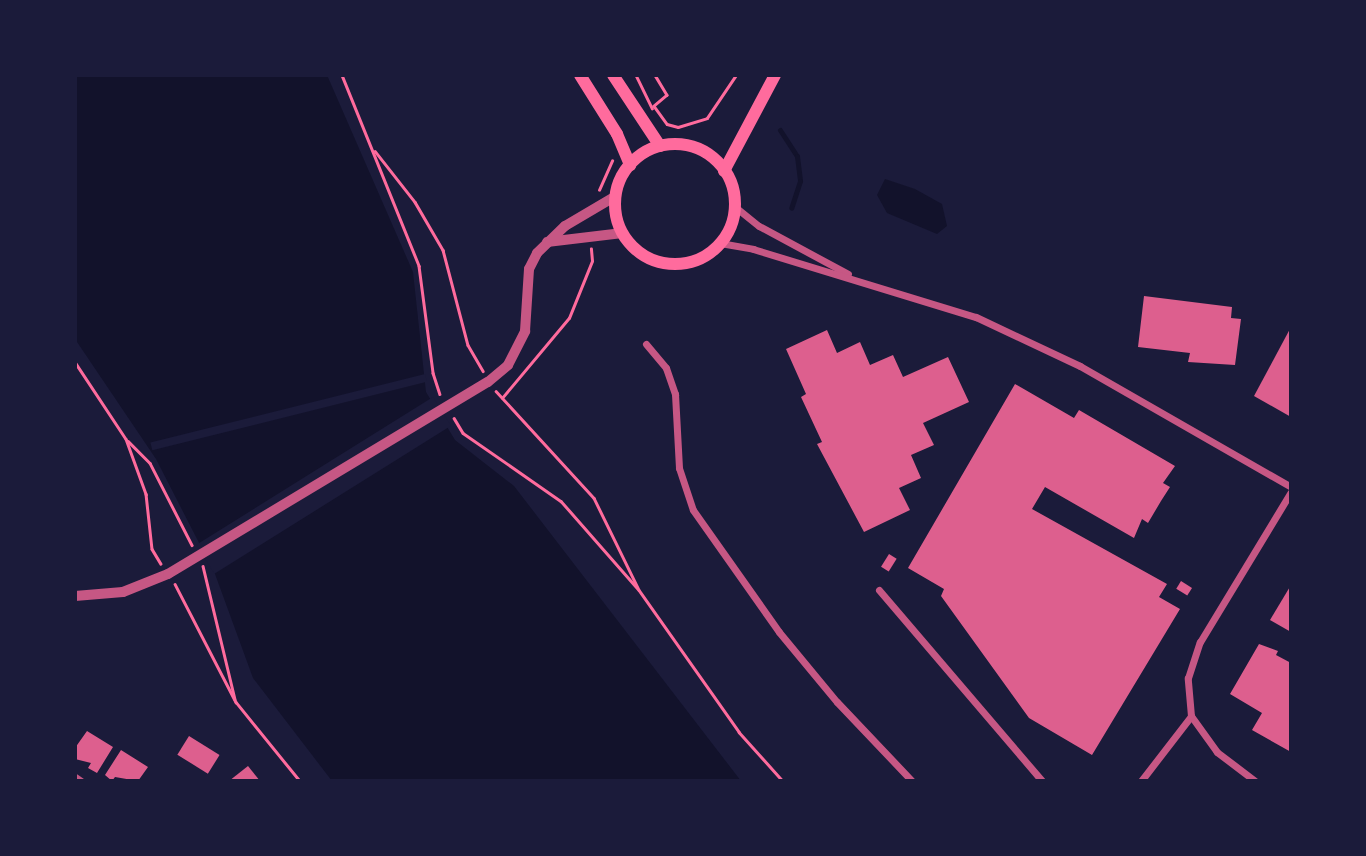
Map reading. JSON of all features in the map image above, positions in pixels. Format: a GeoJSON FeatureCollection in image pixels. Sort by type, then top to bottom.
{"type":"FeatureCollection","features":[{"type":"Feature","properties":{"kind":"main road"},"geometry":{"type":"LineString","coordinates":[[580,75],[617,134],[630,165]]}},
{"type":"Feature","properties":{"kind":"main road"},"geometry":{"type":"LineString","coordinates":[[613,75],[660,146]]}},
{"type":"Feature","properties":{"kind":"main road"},"geometry":{"type":"LineString","coordinates":[[724,171],[775,75]]}},
{"type":"Feature","properties":{"kind":"main road"},"geometry":{"type":"LineString","coordinates":[[660,146],[700,150],[724,171],[734,206],[720,243],[702,257],[669,264],[647,257],[622,233],[615,196],[630,165],[660,146]]}},
{"type":"Feature","properties":{"kind":"street"},"geometry":{"type":"LineString","coordinates":[[75,596],[123,592],[168,574],[488,382],[518,348],[528,308],[529,269],[547,242],[615,196]]}},
{"type":"Feature","properties":{"kind":"street"},"geometry":{"type":"LineString","coordinates":[[734,206],[759,226],[861,281]]}},
{"type":"Feature","properties":{"kind":"street"},"geometry":{"type":"LineString","coordinates":[[547,242],[622,233]]}},
{"type":"Feature","properties":{"kind":"street"},"geometry":{"type":"LineString","coordinates":[[720,243],[861,281],[976,317],[1080,366],[1291,490],[1200,642],[1188,678],[1191,716],[1217,752],[1255,781]]}},
{"type":"Feature","properties":{"kind":"street"},"geometry":{"type":"LineString","coordinates":[[646,344],[666,368],[675,394],[679,468],[693,510],[779,632],[837,702],[912,781]]}},
{"type":"Feature","properties":{"kind":"street"},"geometry":{"type":"LineString","coordinates":[[879,590],[1042,781]]}},
{"type":"Feature","properties":{"kind":"street"},"geometry":{"type":"LineString","coordinates":[[1141,781],[1191,716]]}},
{"type":"Feature","properties":{"kind":"street"},"geometry":{"type":"LineString","coordinates":[[75,777],[82,781]]}},
{"type":"Feature","properties":{"kind":"path"},"geometry":{"type":"LineString","coordinates":[[342,75],[419,266],[436,386]]}},
{"type":"Feature","properties":{"kind":"path"},"geometry":{"type":"LineString","coordinates":[[636,75],[667,124],[695,125],[726,96],[736,75]]}},
{"type":"Feature","properties":{"kind":"path"},"geometry":{"type":"LineString","coordinates":[[654,106],[667,95],[655,75]]}},
{"type":"Feature","properties":{"kind":"path"},"geometry":{"type":"LineString","coordinates":[[373,148],[415,202],[443,250],[468,345],[479,363]]}},
{"type":"Feature","properties":{"kind":"path"},"geometry":{"type":"LineString","coordinates":[[75,362],[126,439],[146,494],[152,549],[236,702],[300,781]]}},
{"type":"Feature","properties":{"kind":"path"},"geometry":{"type":"LineString","coordinates":[[502,398],[518,419],[567,463],[594,498],[639,590]]}},
{"type":"Feature","properties":{"kind":"path"},"geometry":{"type":"LineString","coordinates":[[463,433],[561,500],[639,590],[739,732],[783,781]]}},
{"type":"Feature","properties":{"kind":"shaded area"},"geometry":{"type":"Polygon","coordinates":[[[75,75],[327,75],[413,272],[426,392],[455,440],[514,486],[741,781],[332,781],[253,678],[215,574],[156,459],[75,339],[75,75]]]}},
{"type":"Feature","properties":{"kind":"shaded area"},"geometry":{"type":"Polygon","coordinates":[[[885,179],[915,189],[942,204],[947,226],[937,234],[887,213],[877,195],[885,179]]]}},
{"type":"Feature","properties":{"kind":"pier"},"geometry":{"type":"Polygon","coordinates":[[[425,374],[427,382],[152,450],[150,442],[425,374]]]}},
{"type":"Feature","properties":{"kind":"pier"},"geometry":{"type":"Polygon","coordinates":[[[433,397],[451,426],[214,574],[196,545],[433,397]]]}},
{"type":"Feature","properties":{"kind":"building"},"geometry":{"type":"Polygon","coordinates":[[[1144,296],[1232,307],[1231,318],[1241,319],[1235,365],[1188,362],[1190,353],[1138,347],[1144,296]]]}},
{"type":"Feature","properties":{"kind":"building"},"geometry":{"type":"Polygon","coordinates":[[[1291,327],[1291,417],[1254,396],[1291,327]]]}},
{"type":"Feature","properties":{"kind":"building"},"geometry":{"type":"Polygon","coordinates":[[[827,330],[837,353],[860,342],[870,365],[893,355],[903,377],[948,357],[969,402],[923,423],[934,445],[911,455],[921,478],[899,488],[910,510],[864,532],[817,444],[822,442],[801,397],[806,394],[786,349],[827,330]]]}},
{"type":"Feature","properties":{"kind":"building"},"geometry":{"type":"Polygon","coordinates":[[[1015,384],[1074,418],[1079,410],[1175,466],[1163,483],[1170,487],[1148,523],[1142,519],[1134,538],[1045,487],[1032,509],[1167,584],[1159,597],[1180,609],[1092,755],[1029,718],[941,596],[944,589],[908,568],[1015,384]]]}},
{"type":"Feature","properties":{"kind":"building"},"geometry":{"type":"Polygon","coordinates":[[[889,554],[897,559],[889,571],[881,567],[889,554]]]}},
{"type":"Feature","properties":{"kind":"building"},"geometry":{"type":"Polygon","coordinates":[[[1181,581],[1192,588],[1187,596],[1176,589],[1181,581]]]}},
{"type":"Feature","properties":{"kind":"building"},"geometry":{"type":"Polygon","coordinates":[[[1291,585],[1291,632],[1270,620],[1291,585]]]}},
{"type":"Feature","properties":{"kind":"building"},"geometry":{"type":"Polygon","coordinates":[[[1259,644],[1278,651],[1276,655],[1291,663],[1291,752],[1252,730],[1262,713],[1230,694],[1259,644]]]}},
{"type":"Feature","properties":{"kind":"building"},"geometry":{"type":"Polygon","coordinates":[[[87,731],[113,747],[97,773],[88,768],[91,763],[75,759],[75,748],[87,731]]]}},
{"type":"Feature","properties":{"kind":"building"},"geometry":{"type":"Polygon","coordinates":[[[189,736],[220,755],[208,774],[177,755],[189,736]]]}},
{"type":"Feature","properties":{"kind":"building"},"geometry":{"type":"Polygon","coordinates":[[[121,750],[148,767],[138,781],[115,777],[112,781],[105,775],[121,750]]]}},
{"type":"Feature","properties":{"kind":"building"},"geometry":{"type":"Polygon","coordinates":[[[248,766],[260,781],[229,781],[248,766]]]}},
{"type":"Feature","properties":{"kind":"waterway"},"geometry":{"type":"LineString","coordinates":[[780,130],[797,156],[800,181],[791,208]]}}]}
